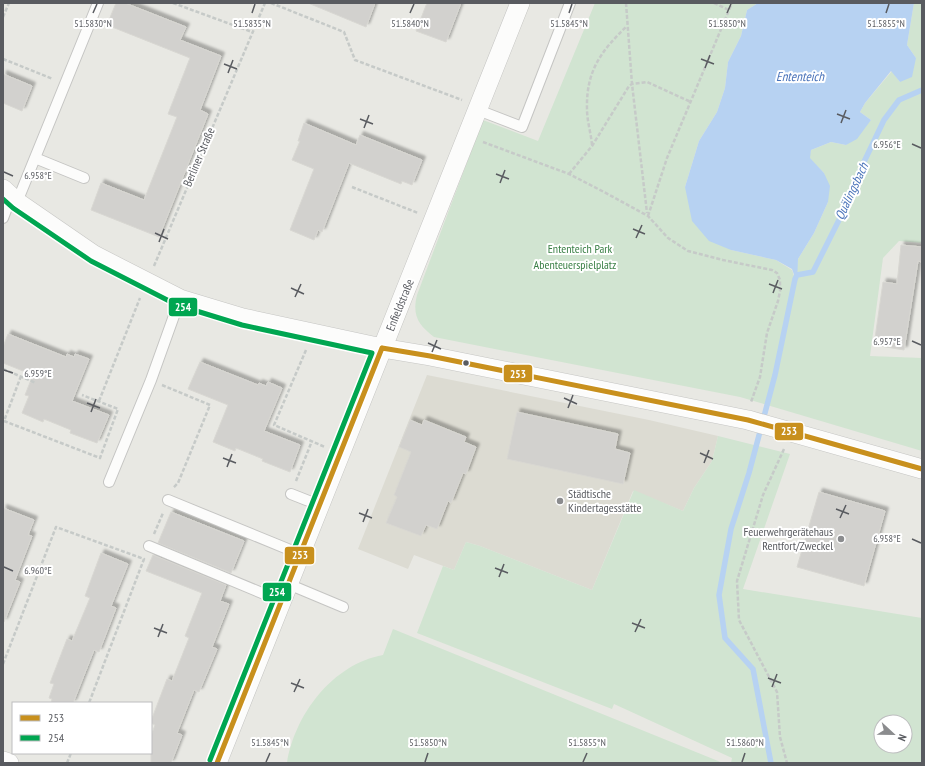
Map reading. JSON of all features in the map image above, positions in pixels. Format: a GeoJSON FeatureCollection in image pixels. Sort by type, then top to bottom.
{"type":"FeatureCollection","features":[{"type":"Feature","properties":{"kind":"street","name":"Enfieldstraße"},"geometry":{"type":"LineString","coordinates":[[217,763],[382,348],[435,220],[520,3]]}},
{"type":"Feature","properties":{"kind":"street"},"geometry":{"type":"LineString","coordinates":[[10,196],[94,255],[147,283],[180,299],[243,318],[382,348],[430,356],[748,420],[922,469]]}},
{"type":"Feature","properties":{"kind":"street"},"geometry":{"type":"LineString","coordinates":[[3,761],[9,763]]}},
{"type":"Feature","properties":{"kind":"lane"},"geometry":{"type":"LineString","coordinates":[[3,218],[10,196],[35,158],[98,3]]}},
{"type":"Feature","properties":{"kind":"lane"},"geometry":{"type":"LineString","coordinates":[[479,109],[522,127],[570,3]]}},
{"type":"Feature","properties":{"kind":"lane"},"geometry":{"type":"LineString","coordinates":[[35,158],[84,178]]}},
{"type":"Feature","properties":{"kind":"lane"},"geometry":{"type":"LineString","coordinates":[[109,482],[151,380],[180,299]]}},
{"type":"Feature","properties":{"kind":"lane"},"geometry":{"type":"LineString","coordinates":[[291,494],[319,505]]}},
{"type":"Feature","properties":{"kind":"lane"},"geometry":{"type":"LineString","coordinates":[[168,500],[300,554]]}},
{"type":"Feature","properties":{"kind":"lane"},"geometry":{"type":"LineString","coordinates":[[150,546],[285,593],[343,607]]}},
{"type":"Feature","properties":{"kind":"path"},"geometry":{"type":"LineString","coordinates":[[3,17],[9,3]]}},
{"type":"Feature","properties":{"kind":"path"},"geometry":{"type":"LineString","coordinates":[[172,3],[252,32]]}},
{"type":"Feature","properties":{"kind":"path","name":"Berliner Straße"},"geometry":{"type":"LineString","coordinates":[[99,402],[147,283],[265,3]]}},
{"type":"Feature","properties":{"kind":"path"},"geometry":{"type":"LineString","coordinates":[[271,3],[344,32],[355,60],[479,109]]}},
{"type":"Feature","properties":{"kind":"path"},"geometry":{"type":"LineString","coordinates":[[626,3],[632,84],[648,216]]}},
{"type":"Feature","properties":{"kind":"path"},"geometry":{"type":"LineString","coordinates":[[714,3],[729,10]]}},
{"type":"Feature","properties":{"kind":"path"},"geometry":{"type":"LineString","coordinates":[[648,216],[667,158],[732,3]]}},
{"type":"Feature","properties":{"kind":"path"},"geometry":{"type":"LineString","coordinates":[[592,146],[587,109],[590,79],[599,57],[610,42],[628,25]]}},
{"type":"Feature","properties":{"kind":"path"},"geometry":{"type":"LineString","coordinates":[[3,59],[65,84]]}},
{"type":"Feature","properties":{"kind":"path"},"geometry":{"type":"LineString","coordinates":[[569,174],[592,146],[629,86],[632,84],[647,82],[690,102]]}},
{"type":"Feature","properties":{"kind":"path"},"geometry":{"type":"LineString","coordinates":[[468,136],[569,174],[648,216],[668,238],[688,251],[772,270],[777,273],[780,285],[778,301],[767,334],[761,373],[752,401],[748,420]]}},
{"type":"Feature","properties":{"kind":"path"},"geometry":{"type":"LineString","coordinates":[[352,187],[435,220]]}},
{"type":"Feature","properties":{"kind":"path"},"geometry":{"type":"LineString","coordinates":[[313,333],[274,425],[340,454]]}},
{"type":"Feature","properties":{"kind":"path"},"geometry":{"type":"LineString","coordinates":[[3,369],[36,383]]}},
{"type":"Feature","properties":{"kind":"path"},"geometry":{"type":"LineString","coordinates":[[21,376],[4,421],[100,458],[118,408],[82,395]]}},
{"type":"Feature","properties":{"kind":"path"},"geometry":{"type":"LineString","coordinates":[[90,702],[144,559],[173,487],[178,483],[210,405],[151,380]]}},
{"type":"Feature","properties":{"kind":"path"},"geometry":{"type":"LineString","coordinates":[[787,763],[780,737],[777,692],[739,620],[737,581],[763,495],[792,433]]}},
{"type":"Feature","properties":{"kind":"path"},"geometry":{"type":"LineString","coordinates":[[291,494],[312,441]]}},
{"type":"Feature","properties":{"kind":"path"},"geometry":{"type":"LineString","coordinates":[[3,664],[56,527],[144,559]]}},
{"type":"Feature","properties":{"kind":"shaded area"},"geometry":{"type":"Polygon","coordinates":[[[427,375],[649,420],[718,436],[712,461],[694,488],[683,511],[633,491],[592,590],[480,546],[466,542],[454,570],[414,555],[408,569],[358,549],[427,375]]]}},
{"type":"Feature","properties":{"kind":"green space","name":"Ententeich Park"},"geometry":{"type":"Polygon","coordinates":[[[595,3],[758,3],[747,10],[741,36],[728,62],[725,88],[717,112],[699,141],[685,187],[731,250],[776,260],[792,270],[795,279],[798,259],[814,233],[828,202],[824,173],[809,158],[811,150],[831,142],[846,145],[871,120],[860,112],[865,103],[892,71],[900,82],[916,58],[907,45],[914,3],[922,3],[922,243],[899,241],[883,258],[870,356],[922,358],[922,451],[740,397],[434,337],[420,324],[415,308],[417,295],[483,120],[538,141],[595,3]]]}},
{"type":"Feature","properties":{"kind":"green space"},"geometry":{"type":"Polygon","coordinates":[[[718,436],[790,454],[743,589],[922,618],[922,763],[731,763],[732,758],[614,704],[612,709],[417,633],[443,566],[454,570],[466,542],[480,546],[592,590],[634,490],[683,511],[694,488],[712,461],[718,436]]]}},
{"type":"Feature","properties":{"kind":"green space"},"geometry":{"type":"Polygon","coordinates":[[[393,629],[723,763],[287,763],[291,745],[298,727],[319,694],[333,680],[348,669],[365,660],[383,655],[393,629]]]}},
{"type":"Feature","properties":{"kind":"water","name":"Ententeich"},"geometry":{"type":"Polygon","coordinates":[[[758,3],[914,3],[907,45],[916,58],[912,77],[900,82],[891,71],[865,103],[860,112],[871,120],[857,139],[846,145],[831,142],[811,150],[810,158],[824,173],[830,186],[828,202],[814,233],[798,259],[797,283],[792,269],[776,260],[731,250],[709,241],[692,221],[685,187],[699,141],[717,112],[725,88],[728,62],[741,36],[747,10],[758,3]]]}},
{"type":"Feature","properties":{"kind":"building"},"geometry":{"type":"Polygon","coordinates":[[[116,3],[125,3],[186,27],[180,40],[221,56],[200,110],[208,114],[159,237],[91,210],[101,183],[144,200],[177,117],[168,114],[190,58],[107,25],[116,3]]]}},
{"type":"Feature","properties":{"kind":"building"},"geometry":{"type":"Polygon","coordinates":[[[308,3],[375,3],[366,27],[308,3]]]}},
{"type":"Feature","properties":{"kind":"building"},"geometry":{"type":"Polygon","coordinates":[[[427,3],[461,3],[446,42],[416,31],[427,3]]]}},
{"type":"Feature","properties":{"kind":"building"},"geometry":{"type":"Polygon","coordinates":[[[3,74],[32,86],[22,111],[3,103],[3,74]]]}},
{"type":"Feature","properties":{"kind":"building"},"geometry":{"type":"Polygon","coordinates":[[[304,123],[356,145],[360,135],[422,160],[412,185],[402,181],[401,184],[349,163],[322,232],[318,230],[314,240],[290,230],[314,169],[292,160],[300,141],[298,141],[304,123]]]}},
{"type":"Feature","properties":{"kind":"building"},"geometry":{"type":"Polygon","coordinates":[[[901,245],[922,247],[922,262],[918,261],[904,350],[874,345],[883,282],[897,284],[901,245]]]}},
{"type":"Feature","properties":{"kind":"building"},"geometry":{"type":"Polygon","coordinates":[[[8,334],[66,357],[67,354],[74,357],[75,354],[89,359],[72,401],[109,415],[97,443],[70,433],[71,430],[44,419],[43,422],[22,413],[29,396],[25,395],[33,375],[3,363],[3,347],[8,334]]]}},
{"type":"Feature","properties":{"kind":"building"},"geometry":{"type":"Polygon","coordinates":[[[200,362],[258,385],[259,383],[266,386],[268,382],[282,388],[264,431],[300,445],[290,472],[262,461],[263,459],[236,448],[235,451],[213,442],[228,405],[188,389],[200,362]]]}},
{"type":"Feature","properties":{"kind":"building"},"geometry":{"type":"Polygon","coordinates":[[[517,412],[618,434],[615,449],[630,453],[623,484],[507,459],[517,412]]]}},
{"type":"Feature","properties":{"kind":"building"},"geometry":{"type":"Polygon","coordinates":[[[410,420],[422,425],[424,420],[466,437],[464,442],[476,447],[466,474],[463,473],[451,503],[448,501],[437,529],[426,525],[421,536],[386,523],[397,497],[394,495],[411,452],[399,447],[410,420]]]}},
{"type":"Feature","properties":{"kind":"building","name":"Feuerwehrgerätehaus Rentfort/Zweckel"},"geometry":{"type":"Polygon","coordinates":[[[819,492],[885,511],[864,586],[797,567],[819,492]]]}},
{"type":"Feature","properties":{"kind":"building"},"geometry":{"type":"Polygon","coordinates":[[[3,508],[34,520],[28,535],[32,536],[15,580],[20,582],[4,622],[3,622],[3,508]]]}},
{"type":"Feature","properties":{"kind":"building"},"geometry":{"type":"Polygon","coordinates":[[[171,512],[244,541],[231,573],[158,543],[171,512]]]}},
{"type":"Feature","properties":{"kind":"building"},"geometry":{"type":"Polygon","coordinates":[[[101,553],[128,564],[111,606],[116,608],[99,652],[94,650],[73,702],[51,702],[52,699],[49,698],[54,684],[50,683],[67,639],[72,641],[90,598],[85,596],[101,553]]]}},
{"type":"Feature","properties":{"kind":"building"},"geometry":{"type":"Polygon","coordinates":[[[153,555],[226,585],[220,601],[229,604],[212,647],[217,649],[199,692],[194,690],[177,733],[182,735],[171,763],[151,763],[152,733],[155,725],[152,724],[152,718],[167,679],[172,681],[189,638],[185,636],[202,593],[146,571],[153,555]]]}},
{"type":"Feature","properties":{"kind":"waterway","name":"Quälingsbach"},"geometry":{"type":"LineString","coordinates":[[771,763],[753,669],[725,638],[719,595],[731,529],[749,473],[775,375],[795,279],[797,275],[813,272],[843,212],[863,164],[884,120],[899,100],[922,90]]}},
{"type":"Feature","properties":{"kind":"transit line","name":"254"},"geometry":{"type":"LineString","coordinates":[[3,199],[13,208],[91,261],[177,305],[242,325],[372,353],[210,760]]}},
{"type":"Feature","properties":{"kind":"transit line","name":"253"},"geometry":{"type":"LineString","coordinates":[[382,348],[430,356],[748,420],[922,469]]}},
{"type":"Feature","properties":{"kind":"transit line","name":"253"},"geometry":{"type":"LineString","coordinates":[[217,763],[382,348]]}},
{"type":"Feature","properties":{"kind":"place","name":"Städtische Kindertagesstätte"},"geometry":{"type":"Point","coordinates":[560,501]}},
{"type":"Feature","properties":{"kind":"place","name":"Feuerwehrgerätehaus Rentfort/Zweckel"},"geometry":{"type":"Point","coordinates":[841,539]}},
{"type":"Feature","properties":{"kind":"park label","name":"Abenteuerspielplatz"},"geometry":{"type":"Point","coordinates":[575,265]}}]}
